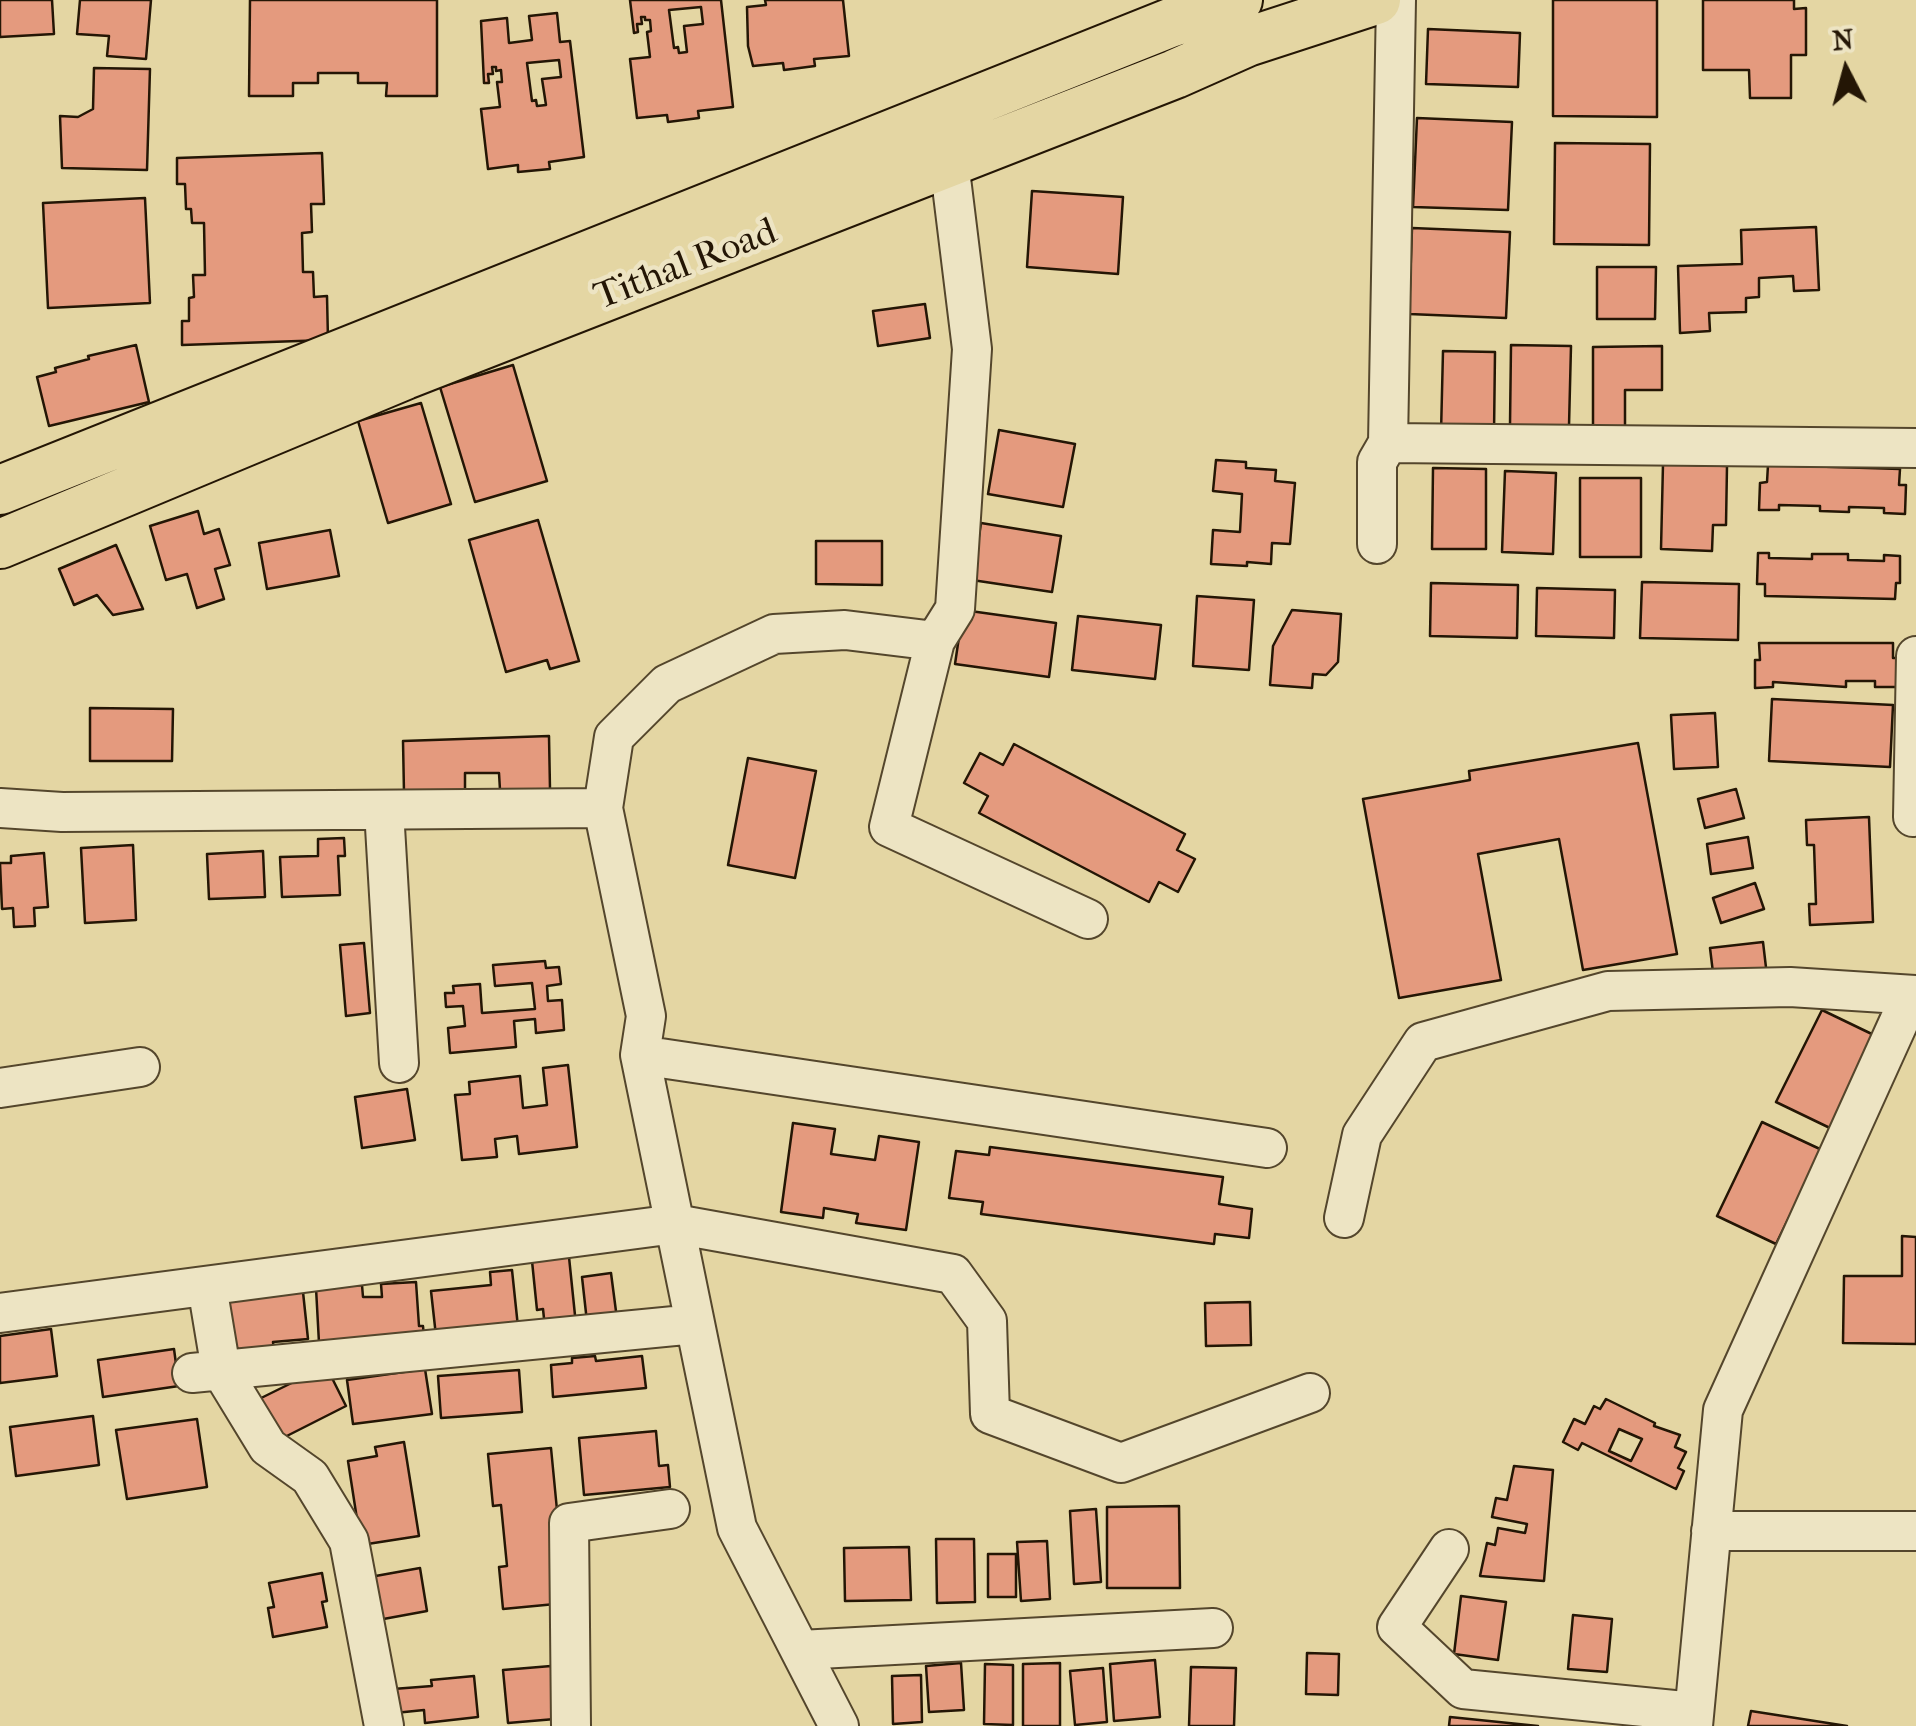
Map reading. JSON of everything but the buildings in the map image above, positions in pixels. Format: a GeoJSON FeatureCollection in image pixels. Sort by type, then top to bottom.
{"type":"FeatureCollection","features":[{"type":"Feature","properties":{"kind":"main road"},"geometry":{"type":"LineString","coordinates":[[0,490],[1169,12],[1238,0]]}},
{"type":"Feature","properties":{"kind":"main road","name":"Tithal Road"},"geometry":{"type":"LineString","coordinates":[[0,544],[405,376],[1247,42],[1376,0]]}},
{"type":"Feature","properties":{"kind":"street"},"geometry":{"type":"LineString","coordinates":[[1377,544],[1378,462],[1388,443],[1396,0]]}},
{"type":"Feature","properties":{"kind":"street"},"geometry":{"type":"LineString","coordinates":[[1169,12],[1174,74]]}},
{"type":"Feature","properties":{"kind":"street"},"geometry":{"type":"LineString","coordinates":[[949,162],[972,348],[956,609],[935,641],[889,827],[1088,919]]}},
{"type":"Feature","properties":{"kind":"street"},"geometry":{"type":"LineString","coordinates":[[1388,443],[1916,448]]}},
{"type":"Feature","properties":{"kind":"street"},"geometry":{"type":"LineString","coordinates":[[839,1726],[737,1528],[640,1055],[646,1016],[604,808],[614,737],[667,684],[774,634],[845,630],[935,641]]}},
{"type":"Feature","properties":{"kind":"street"},"geometry":{"type":"LineString","coordinates":[[1914,817],[1916,656]]}},
{"type":"Feature","properties":{"kind":"street"},"geometry":{"type":"LineString","coordinates":[[0,808],[62,812],[604,808]]}},
{"type":"Feature","properties":{"kind":"street"},"geometry":{"type":"LineString","coordinates":[[384,810],[399,1063]]}},
{"type":"Feature","properties":{"kind":"street"},"geometry":{"type":"LineString","coordinates":[[1344,1218],[1362,1135],[1424,1042],[1608,991],[1790,988],[1914,995],[1723,1410],[1693,1719],[1463,1689],[1397,1628],[1449,1549]]}},
{"type":"Feature","properties":{"kind":"street"},"geometry":{"type":"LineString","coordinates":[[640,1055],[1267,1148]]}},
{"type":"Feature","properties":{"kind":"street"},"geometry":{"type":"LineString","coordinates":[[0,1088],[140,1066]]}},
{"type":"Feature","properties":{"kind":"street"},"geometry":{"type":"LineString","coordinates":[[0,1314],[675,1224],[953,1274],[987,1322],[990,1414],[1121,1463],[1310,1393]]}},
{"type":"Feature","properties":{"kind":"street"},"geometry":{"type":"LineString","coordinates":[[207,1286],[207,1372],[268,1447],[310,1478],[349,1541],[384,1726]]}},
{"type":"Feature","properties":{"kind":"street"},"geometry":{"type":"LineString","coordinates":[[207,1372],[695,1324]]}},
{"type":"Feature","properties":{"kind":"street"},"geometry":{"type":"LineString","coordinates":[[571,1726],[569,1523],[670,1509]]}},
{"type":"Feature","properties":{"kind":"street"},"geometry":{"type":"LineString","coordinates":[[1712,1530],[1916,1531]]}},
{"type":"Feature","properties":{"kind":"street"},"geometry":{"type":"LineString","coordinates":[[800,1650],[1213,1628]]}}]}
